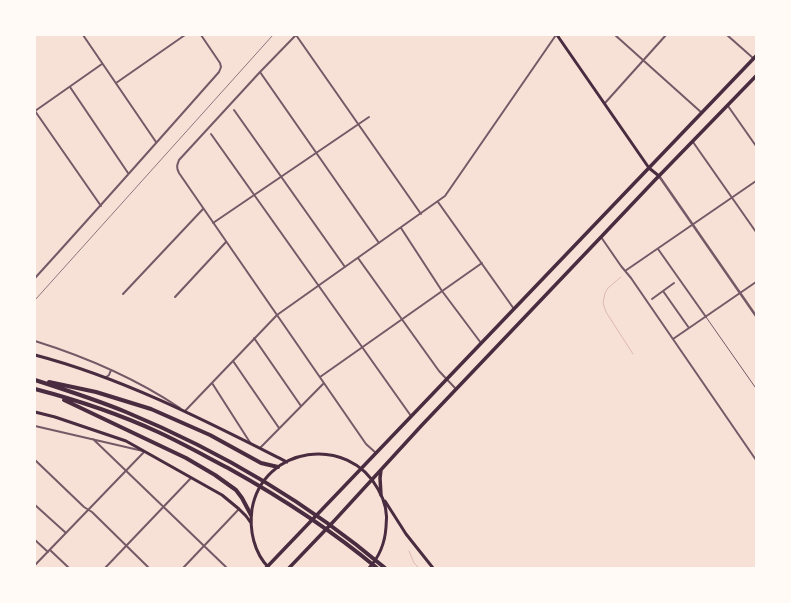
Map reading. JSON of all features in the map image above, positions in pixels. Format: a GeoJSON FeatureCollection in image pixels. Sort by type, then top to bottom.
{"type":"FeatureCollection","features":[{"type":"Feature","properties":{"kind":"highway"},"geometry":{"type":"LineString","coordinates":[[35,380],[96,392],[151,409],[210,435],[261,463],[278,467]]}},
{"type":"Feature","properties":{"kind":"highway"},"geometry":{"type":"LineString","coordinates":[[35,380],[125,412],[195,444],[255,477],[316,515],[385,568]]}},
{"type":"Feature","properties":{"kind":"highway"},"geometry":{"type":"LineString","coordinates":[[35,388],[102,409],[158,431],[252,481],[319,523],[377,568]]}},
{"type":"Feature","properties":{"kind":"highway"},"geometry":{"type":"LineString","coordinates":[[41,390],[186,458],[215,475],[236,490],[251,515]]}},
{"type":"Feature","properties":{"kind":"main road"},"geometry":{"type":"LineString","coordinates":[[556,35],[649,168],[659,176]]}},
{"type":"Feature","properties":{"kind":"main road"},"geometry":{"type":"LineString","coordinates":[[433,568],[406,534],[372,479],[362,468],[343,458],[322,454],[301,456],[287,462],[278,467],[270,475],[260,488],[253,504],[251,515],[252,535],[260,558],[268,568],[362,468],[447,380],[514,308],[755,57]]}},
{"type":"Feature","properties":{"kind":"main road"},"geometry":{"type":"LineString","coordinates":[[289,568],[456,389],[756,76]]}},
{"type":"Feature","properties":{"kind":"main road"},"geometry":{"type":"LineString","coordinates":[[35,355],[105,378],[185,411],[287,462]]}},
{"type":"Feature","properties":{"kind":"main road"},"geometry":{"type":"LineString","coordinates":[[35,412],[55,417],[126,442],[222,495],[239,509],[251,523]]}},
{"type":"Feature","properties":{"kind":"main road"},"geometry":{"type":"LineString","coordinates":[[369,568],[379,554],[385,538],[387,514],[382,496],[380,478],[381,469]]}},
{"type":"Feature","properties":{"kind":"street"},"geometry":{"type":"LineString","coordinates":[[83,35],[156,142]]}},
{"type":"Feature","properties":{"kind":"street"},"geometry":{"type":"LineString","coordinates":[[116,83],[185,35]]}},
{"type":"Feature","properties":{"kind":"street"},"geometry":{"type":"LineString","coordinates":[[35,278],[101,206],[128,173],[218,72],[221,67],[220,62],[201,35]]}},
{"type":"Feature","properties":{"kind":"street"},"geometry":{"type":"LineString","coordinates":[[376,454],[366,444],[178,173],[177,165],[260,72],[296,35],[421,214]]}},
{"type":"Feature","properties":{"kind":"street"},"geometry":{"type":"LineString","coordinates":[[35,341],[57,348],[111,370],[148,388],[185,411],[277,315],[445,196],[556,35]]}},
{"type":"Feature","properties":{"kind":"street"},"geometry":{"type":"LineString","coordinates":[[615,35],[702,113]]}},
{"type":"Feature","properties":{"kind":"street"},"geometry":{"type":"LineString","coordinates":[[604,104],[666,35]]}},
{"type":"Feature","properties":{"kind":"street"},"geometry":{"type":"LineString","coordinates":[[727,35],[755,57]]}},
{"type":"Feature","properties":{"kind":"street"},"geometry":{"type":"LineString","coordinates":[[101,206],[35,111],[102,64]]}},
{"type":"Feature","properties":{"kind":"street"},"geometry":{"type":"LineString","coordinates":[[260,72],[379,243]]}},
{"type":"Feature","properties":{"kind":"street"},"geometry":{"type":"LineString","coordinates":[[70,87],[128,173]]}},
{"type":"Feature","properties":{"kind":"street"},"geometry":{"type":"LineString","coordinates":[[728,106],[756,146]]}},
{"type":"Feature","properties":{"kind":"street"},"geometry":{"type":"LineString","coordinates":[[234,110],[345,267]]}},
{"type":"Feature","properties":{"kind":"street"},"geometry":{"type":"LineString","coordinates":[[213,223],[369,117]]}},
{"type":"Feature","properties":{"kind":"street"},"geometry":{"type":"LineString","coordinates":[[211,134],[412,416]]}},
{"type":"Feature","properties":{"kind":"street"},"geometry":{"type":"LineString","coordinates":[[693,142],[756,232]]}},
{"type":"Feature","properties":{"kind":"street"},"geometry":{"type":"LineString","coordinates":[[659,176],[756,316]]}},
{"type":"Feature","properties":{"kind":"street"},"geometry":{"type":"LineString","coordinates":[[625,271],[756,181]]}},
{"type":"Feature","properties":{"kind":"street"},"geometry":{"type":"LineString","coordinates":[[438,202],[514,308]]}},
{"type":"Feature","properties":{"kind":"street"},"geometry":{"type":"LineString","coordinates":[[123,294],[203,208]]}},
{"type":"Feature","properties":{"kind":"street"},"geometry":{"type":"LineString","coordinates":[[401,228],[442,291],[481,343]]}},
{"type":"Feature","properties":{"kind":"street"},"geometry":{"type":"LineString","coordinates":[[601,238],[631,278],[756,460]]}},
{"type":"Feature","properties":{"kind":"street"},"geometry":{"type":"LineString","coordinates":[[175,297],[226,242]]}},
{"type":"Feature","properties":{"kind":"street"},"geometry":{"type":"LineString","coordinates":[[658,248],[706,317]]}},
{"type":"Feature","properties":{"kind":"street"},"geometry":{"type":"LineString","coordinates":[[358,258],[402,320],[447,380],[456,389]]}},
{"type":"Feature","properties":{"kind":"street"},"geometry":{"type":"LineString","coordinates":[[320,377],[482,264]]}},
{"type":"Feature","properties":{"kind":"street"},"geometry":{"type":"LineString","coordinates":[[673,339],[756,282]]}},
{"type":"Feature","properties":{"kind":"street"},"geometry":{"type":"LineString","coordinates":[[652,298],[674,283]]}},
{"type":"Feature","properties":{"kind":"street"},"geometry":{"type":"LineString","coordinates":[[663,291],[689,328]]}},
{"type":"Feature","properties":{"kind":"street"},"geometry":{"type":"LineString","coordinates":[[254,338],[301,406]]}},
{"type":"Feature","properties":{"kind":"street"},"geometry":{"type":"LineString","coordinates":[[233,361],[279,428]]}},
{"type":"Feature","properties":{"kind":"street"},"geometry":{"type":"LineString","coordinates":[[105,378],[110,375],[111,370]]}},
{"type":"Feature","properties":{"kind":"street"},"geometry":{"type":"LineString","coordinates":[[212,383],[252,444]]}},
{"type":"Feature","properties":{"kind":"street"},"geometry":{"type":"LineString","coordinates":[[260,448],[324,383]]}},
{"type":"Feature","properties":{"kind":"street"},"geometry":{"type":"LineString","coordinates":[[35,426],[143,452],[35,565]]}},
{"type":"Feature","properties":{"kind":"street"},"geometry":{"type":"LineString","coordinates":[[93,439],[227,568]]}},
{"type":"Feature","properties":{"kind":"street"},"geometry":{"type":"LineString","coordinates":[[35,460],[149,568]]}},
{"type":"Feature","properties":{"kind":"street"},"geometry":{"type":"LineString","coordinates":[[105,568],[191,478]]}},
{"type":"Feature","properties":{"kind":"street"},"geometry":{"type":"LineString","coordinates":[[35,505],[66,534]]}},
{"type":"Feature","properties":{"kind":"street"},"geometry":{"type":"LineString","coordinates":[[183,568],[239,509]]}},
{"type":"Feature","properties":{"kind":"street"},"geometry":{"type":"LineString","coordinates":[[35,540],[69,568]]}},
{"type":"Feature","properties":{"kind":"lane"},"geometry":{"type":"LineString","coordinates":[[706,317],[755,387]]}},
{"type":"Feature","properties":{"kind":"waterway"},"geometry":{"type":"LineString","coordinates":[[621,277],[608,288],[605,293],[603,303],[606,312],[633,354]]}},
{"type":"Feature","properties":{"kind":"waterway"},"geometry":{"type":"LineString","coordinates":[[409,551],[414,563],[419,568]]}},
{"type":"Feature","properties":{"kind":"railway"},"geometry":{"type":"LineString","coordinates":[[35,300],[273,35]]}}]}
